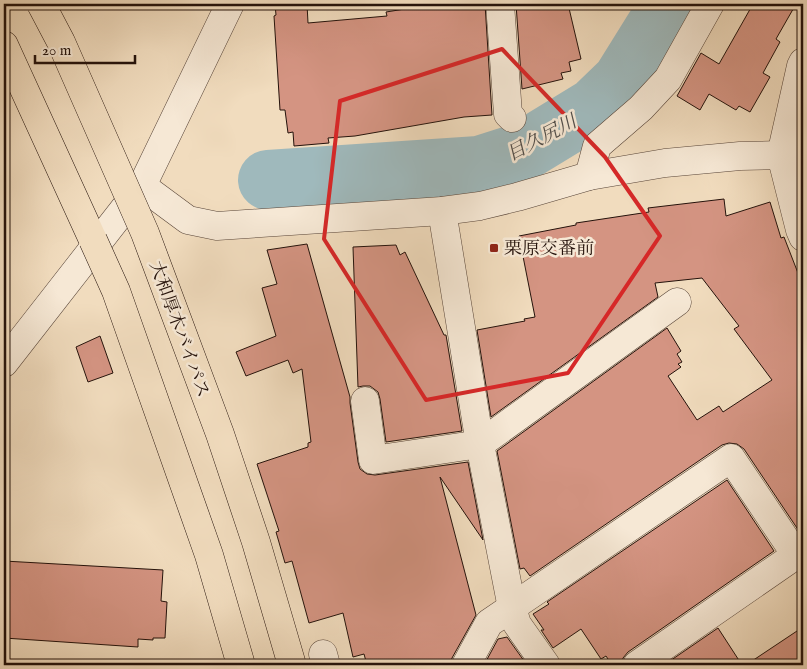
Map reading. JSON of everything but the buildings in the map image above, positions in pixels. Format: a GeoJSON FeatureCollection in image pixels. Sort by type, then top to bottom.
{"type":"FeatureCollection","features":[{"type":"Feature","properties":{"kind":"highway","name":"大和厚木バイパス"},"geometry":{"type":"LineString","coordinates":[[41,4],[60,42],[145,233],[220,434],[256,542],[292,665]]}},
{"type":"Feature","properties":{"kind":"highway"},"geometry":{"type":"LineString","coordinates":[[4,45],[116,291],[209,555],[241,665]]}},
{"type":"Feature","properties":{"kind":"street"},"geometry":{"type":"LineString","coordinates":[[4,363],[142,186],[230,4]]}},
{"type":"Feature","properties":{"kind":"street"},"geometry":{"type":"LineString","coordinates":[[500,4],[508,114],[512,118]]}},
{"type":"Feature","properties":{"kind":"street"},"geometry":{"type":"LineString","coordinates":[[589,176],[597,146],[641,108],[668,79],[710,4]]}},
{"type":"Feature","properties":{"kind":"street"},"geometry":{"type":"LineString","coordinates":[[803,62],[801,66],[792,158],[800,230],[803,237]]}},
{"type":"Feature","properties":{"kind":"street"},"geometry":{"type":"LineString","coordinates":[[142,186],[188,220],[217,226],[442,211],[480,206],[517,198],[589,176],[665,163],[740,156],[792,158]]}},
{"type":"Feature","properties":{"kind":"street"},"geometry":{"type":"LineString","coordinates":[[442,211],[480,444],[512,608],[517,624],[546,665]]}},
{"type":"Feature","properties":{"kind":"street"},"geometry":{"type":"LineString","coordinates":[[365,402],[373,460],[480,444],[677,302]]}},
{"type":"Feature","properties":{"kind":"street"},"geometry":{"type":"LineString","coordinates":[[466,665],[489,623],[731,458],[796,555],[637,665]]}},
{"type":"Feature","properties":{"kind":"highlighted area"},"geometry":{"type":"Polygon","coordinates":[[[502,49],[605,157],[660,236],[568,373],[426,400],[324,239],[340,101],[502,49]]]}},
{"type":"Feature","properties":{"kind":"waterway","name":"目久尻川"},"geometry":{"type":"LineString","coordinates":[[268,180],[479,166],[520,153],[594,108],[622,81],[670,4]]}},
{"type":"Feature","properties":{"kind":"place","name":"栗原交番前"},"geometry":{"type":"Point","coordinates":[494,248]}}]}
